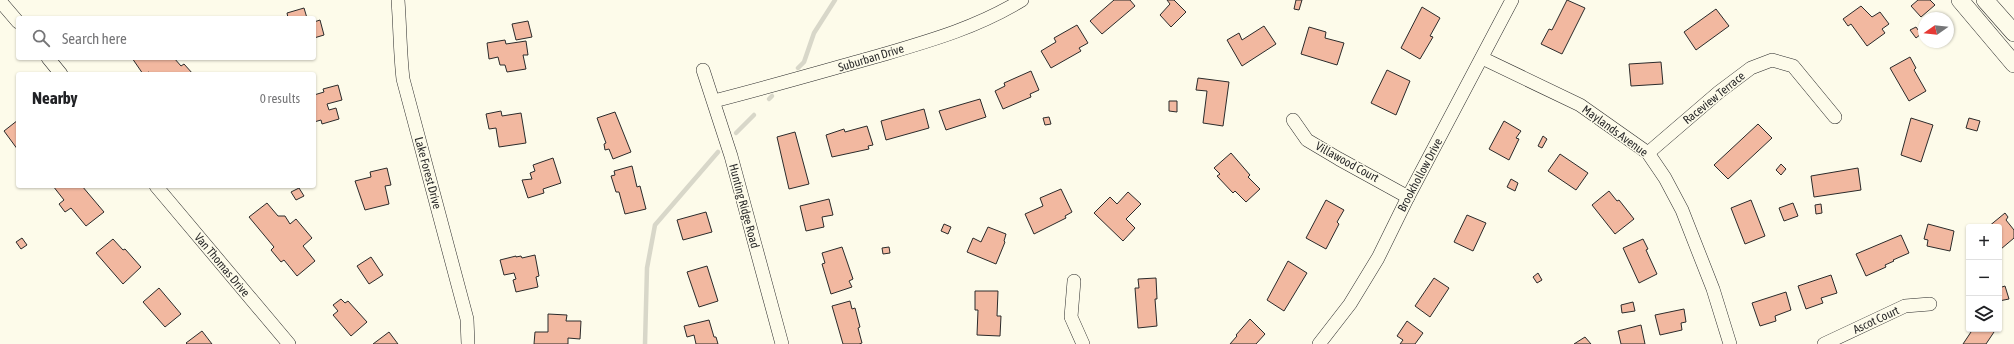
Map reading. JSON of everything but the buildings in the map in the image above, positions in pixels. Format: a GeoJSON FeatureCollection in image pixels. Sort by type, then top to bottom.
{"type":"FeatureCollection","features":[{"type":"Feature","properties":{"kind":"street","name":"Lake Forest Drive"},"geometry":{"type":"LineString","coordinates":[[398,0],[400,54],[403,79],[467,319],[468,344]]}},
{"type":"Feature","properties":{"kind":"street","name":"Suburban Drive"},"geometry":{"type":"LineString","coordinates":[[714,101],[936,40],[969,27],[1022,0]]}},
{"type":"Feature","properties":{"kind":"street","name":"Brookhollow Drive"},"geometry":{"type":"LineString","coordinates":[[1319,344],[1350,304],[1378,258],[1408,196],[1512,0]]}},
{"type":"Feature","properties":{"kind":"street"},"geometry":{"type":"LineString","coordinates":[[1960,0],[2014,64]]}},
{"type":"Feature","properties":{"kind":"street"},"geometry":{"type":"LineString","coordinates":[[1985,0],[2014,33]]}},
{"type":"Feature","properties":{"kind":"street"},"geometry":{"type":"LineString","coordinates":[[0,1],[16,20]]}},
{"type":"Feature","properties":{"kind":"street","name":"Maylands Avenue"},"geometry":{"type":"LineString","coordinates":[[1482,58],[1580,105],[1648,153],[1665,178],[1682,210],[1713,289],[1730,344]]}},
{"type":"Feature","properties":{"kind":"street"},"geometry":{"type":"LineString","coordinates":[[50,60],[60,72]]}},
{"type":"Feature","properties":{"kind":"street","name":"Raceview Terrace"},"geometry":{"type":"LineString","coordinates":[[1648,153],[1719,92],[1751,68],[1772,60],[1793,66],[1835,117]]}},
{"type":"Feature","properties":{"kind":"street","name":"Hunting Ridge Road"},"geometry":{"type":"LineString","coordinates":[[703,70],[714,101],[782,344]]}},
{"type":"Feature","properties":{"kind":"street","name":"Villawood Court"},"geometry":{"type":"LineString","coordinates":[[1293,120],[1307,140],[1339,160],[1408,196]]}},
{"type":"Feature","properties":{"kind":"street","name":"Van Thomas Drive"},"geometry":{"type":"LineString","coordinates":[[158,188],[289,344]]}},
{"type":"Feature","properties":{"kind":"street"},"geometry":{"type":"LineString","coordinates":[[1074,281],[1071,317],[1083,344]]}},
{"type":"Feature","properties":{"kind":"street","name":"Ascot Court"},"geometry":{"type":"LineString","coordinates":[[1824,344],[1905,306],[1930,304]]}},
{"type":"Feature","properties":{"kind":"waterway"},"geometry":{"type":"LineString","coordinates":[[798,68],[804,62],[814,33],[835,0]]}},
{"type":"Feature","properties":{"kind":"waterway"},"geometry":{"type":"LineString","coordinates":[[769,99],[772,96]]}},
{"type":"Feature","properties":{"kind":"waterway"},"geometry":{"type":"LineString","coordinates":[[736,133],[754,115]]}},
{"type":"Feature","properties":{"kind":"waterway"},"geometry":{"type":"LineString","coordinates":[[645,344],[647,268],[655,225],[718,152]]}}]}
